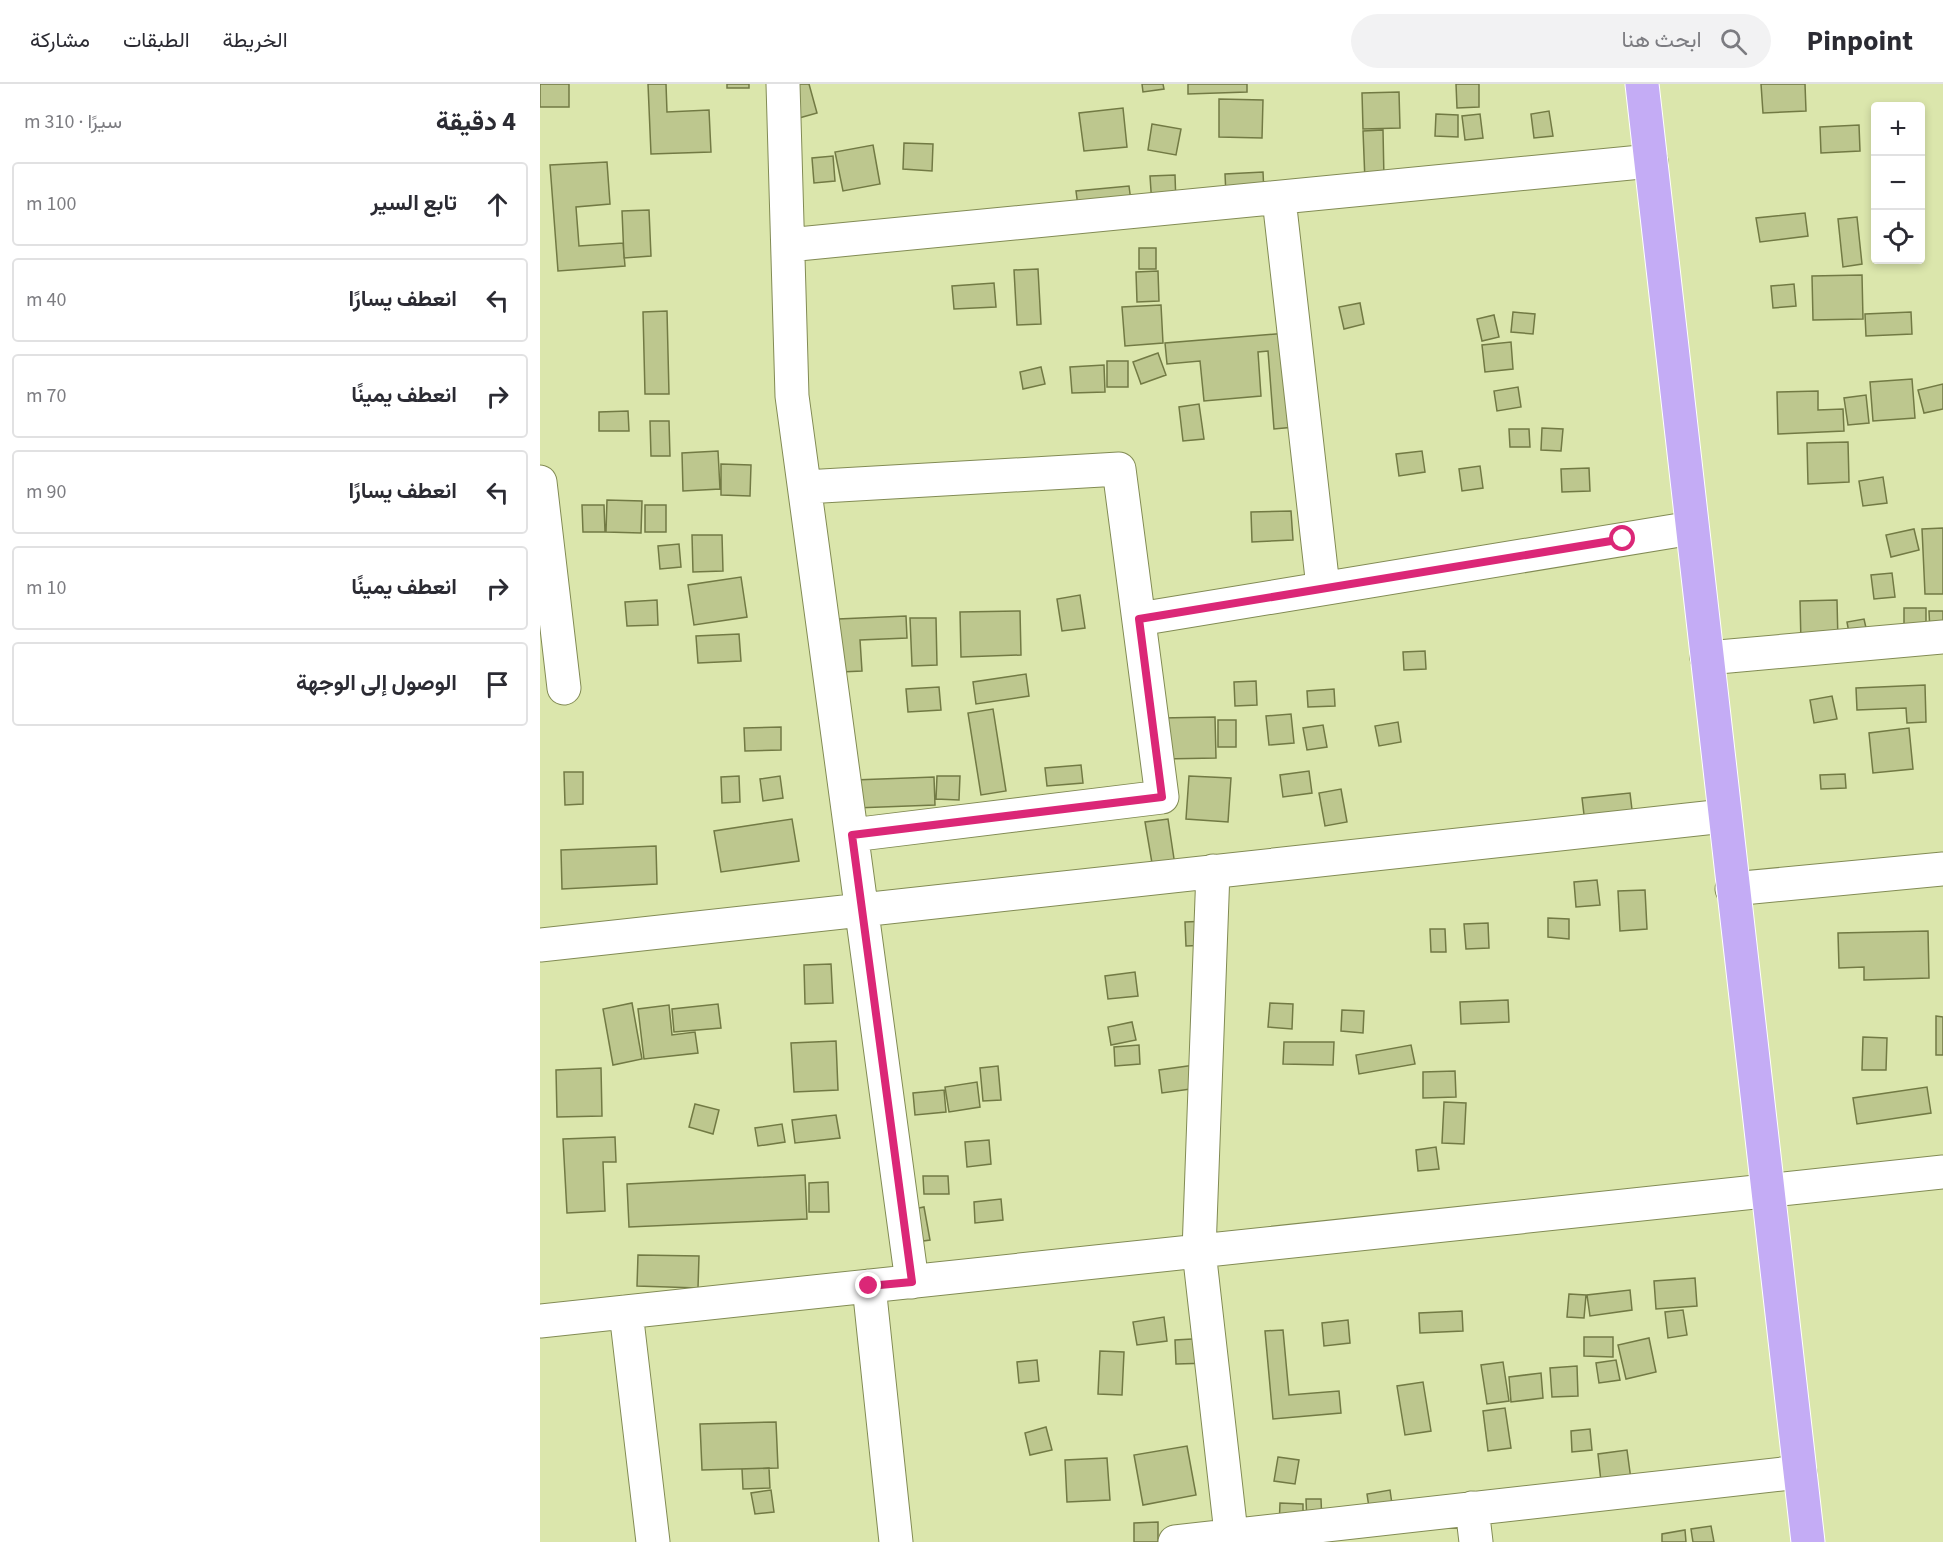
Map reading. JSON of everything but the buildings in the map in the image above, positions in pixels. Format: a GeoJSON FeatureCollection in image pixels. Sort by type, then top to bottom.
{"type":"FeatureCollection","features":[{"type":"Feature","properties":{"kind":"main road"},"geometry":{"type":"LineString","coordinates":[[1642,84],[1808,1542]]}},
{"type":"Feature","properties":{"kind":"street"},"geometry":{"type":"LineString","coordinates":[[783,84],[792,396],[912,1282]]}},
{"type":"Feature","properties":{"kind":"street"},"geometry":{"type":"LineString","coordinates":[[788,245],[1651,161]]}},
{"type":"Feature","properties":{"kind":"street"},"geometry":{"type":"LineString","coordinates":[[1279,199],[1323,587]]}},
{"type":"Feature","properties":{"kind":"street"},"geometry":{"type":"LineString","coordinates":[[805,487],[1119,469],[1162,797],[852,835]]}},
{"type":"Feature","properties":{"kind":"street"},"geometry":{"type":"LineString","coordinates":[[540,482],[542,516],[564,688]]}},
{"type":"Feature","properties":{"kind":"street"},"geometry":{"type":"LineString","coordinates":[[1139,619],[1692,528]]}},
{"type":"Feature","properties":{"kind":"street"},"geometry":{"type":"LineString","coordinates":[[1707,658],[1943,637]]}},
{"type":"Feature","properties":{"kind":"street"},"geometry":{"type":"LineString","coordinates":[[540,945],[862,908],[1724,816]]}},
{"type":"Feature","properties":{"kind":"street"},"geometry":{"type":"LineString","coordinates":[[1732,889],[1943,868]]}},
{"type":"Feature","properties":{"kind":"street"},"geometry":{"type":"LineString","coordinates":[[1213,871],[1199,1251],[1232,1539]]}},
{"type":"Feature","properties":{"kind":"street"},"geometry":{"type":"LineString","coordinates":[[540,1321],[1943,1172]]}},
{"type":"Feature","properties":{"kind":"street"},"geometry":{"type":"LineString","coordinates":[[869,1286],[896,1542]]}},
{"type":"Feature","properties":{"kind":"street"},"geometry":{"type":"LineString","coordinates":[[626,1312],[653,1542]]}},
{"type":"Feature","properties":{"kind":"street"},"geometry":{"type":"LineString","coordinates":[[1175,1542],[1232,1539],[1472,1508],[1800,1472]]}},
{"type":"Feature","properties":{"kind":"street"},"geometry":{"type":"LineString","coordinates":[[1472,1508],[1476,1542]]}},
{"type":"Feature","properties":{"kind":"route"},"geometry":{"type":"LineString","coordinates":[[869,1286],[912,1282],[852,835],[1162,797],[1139,619],[1623,539]]}}]}
